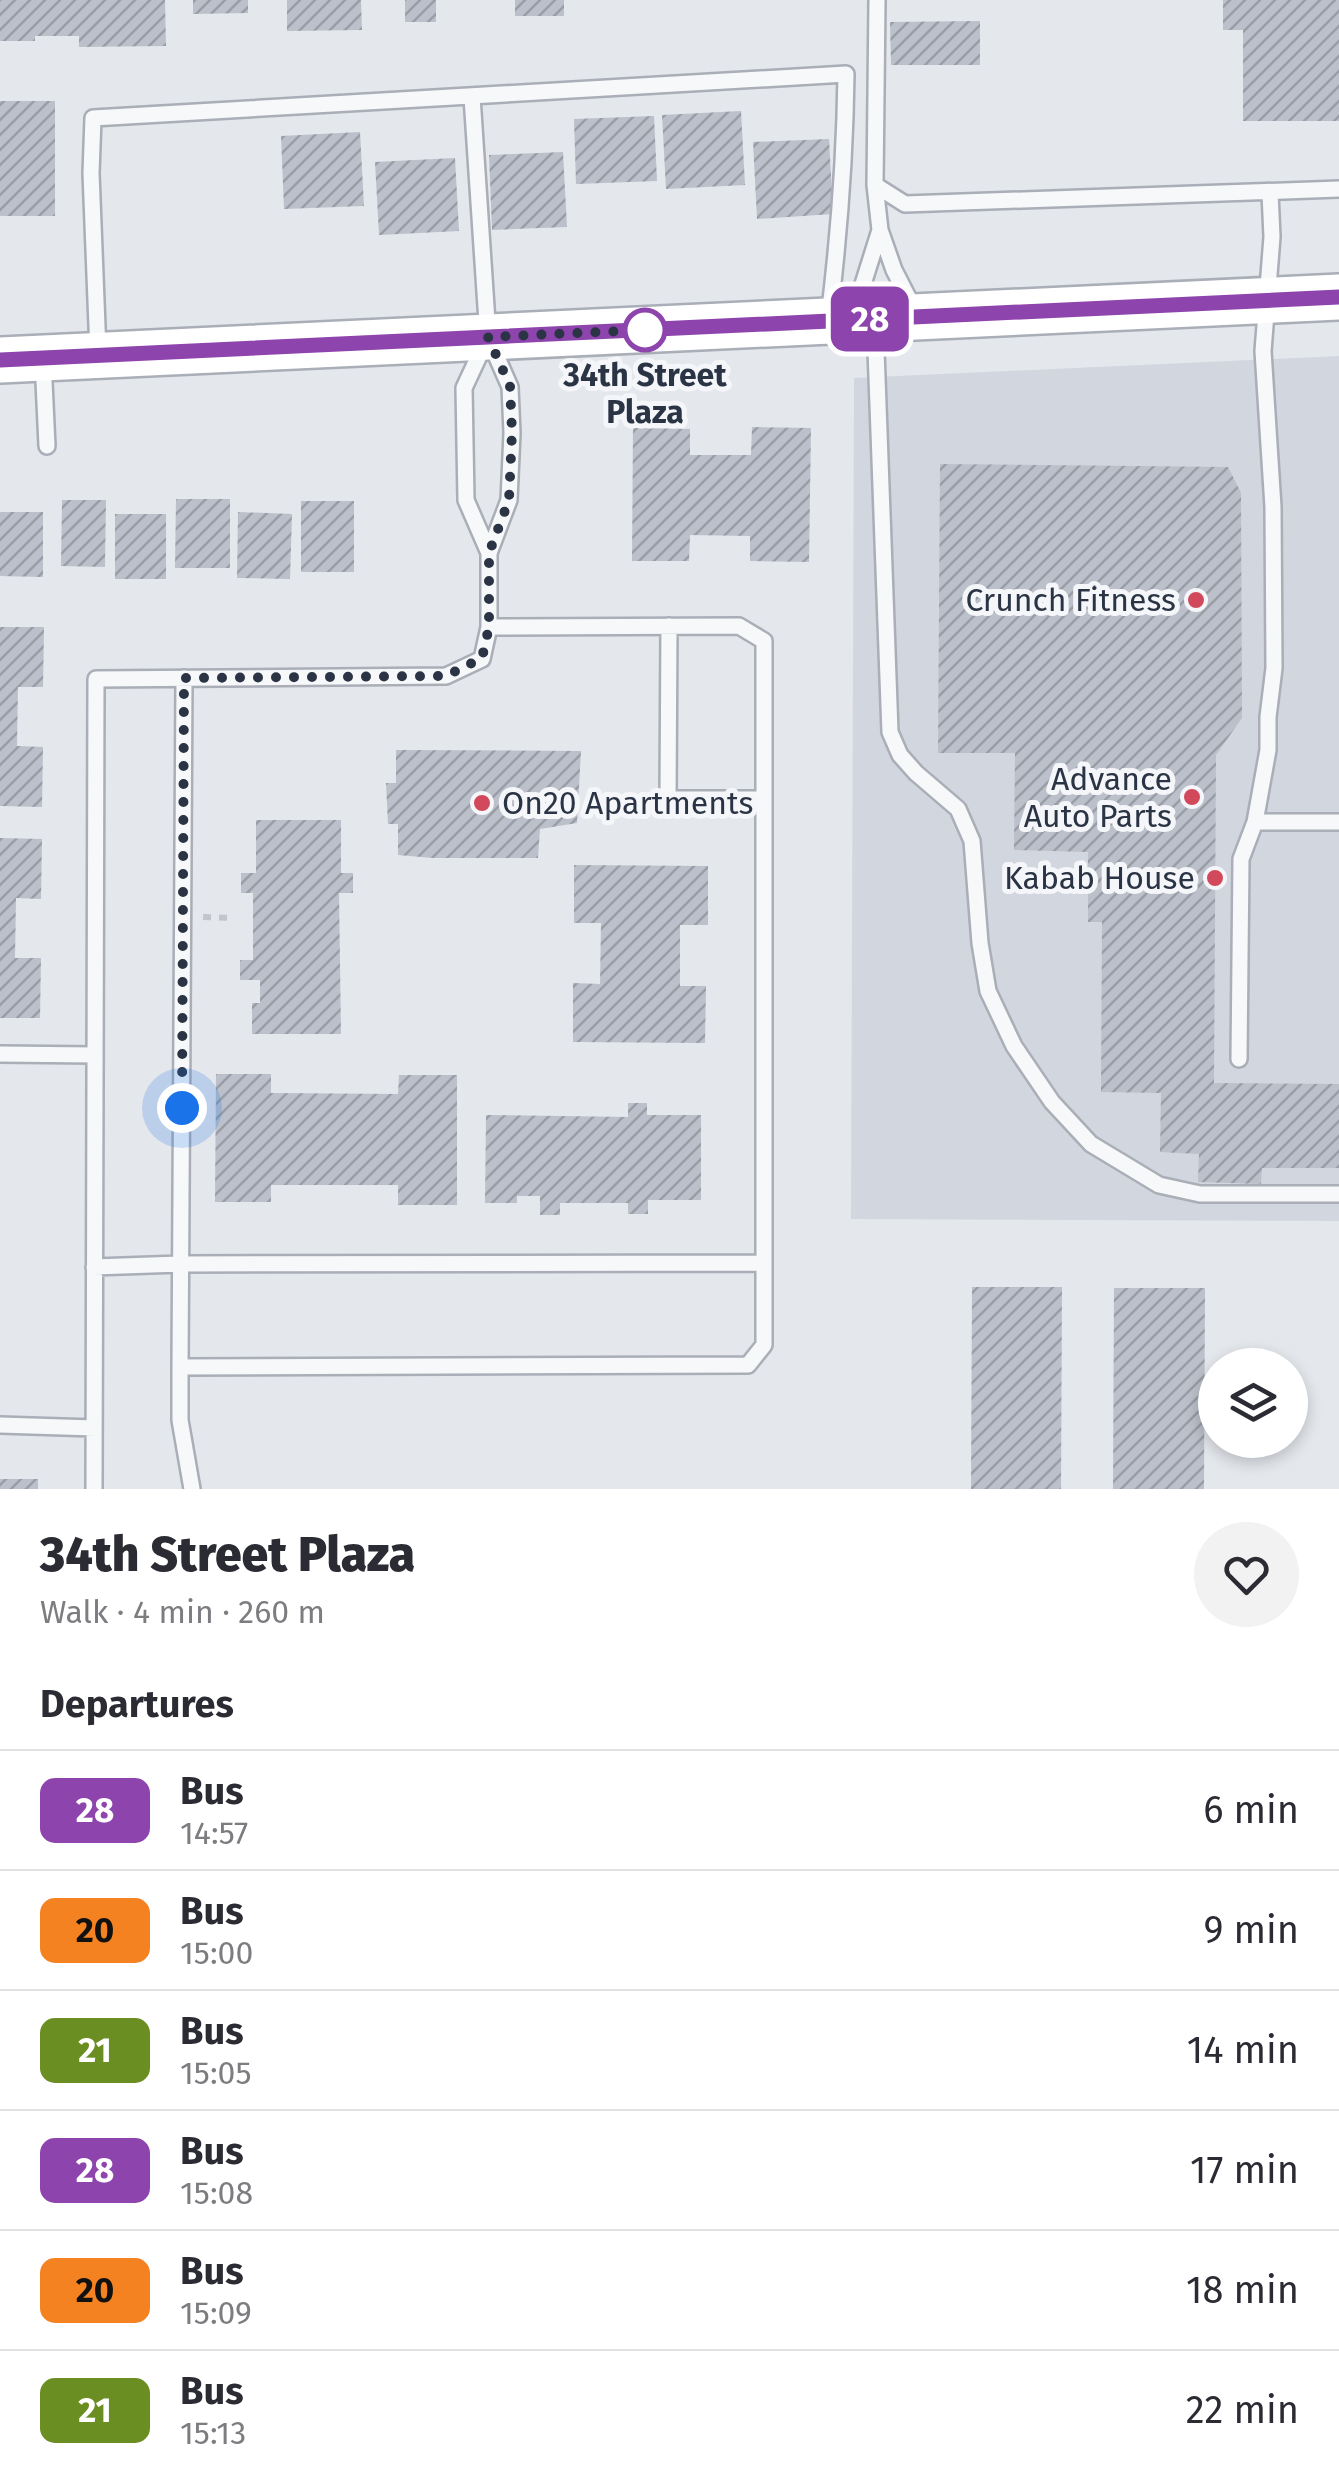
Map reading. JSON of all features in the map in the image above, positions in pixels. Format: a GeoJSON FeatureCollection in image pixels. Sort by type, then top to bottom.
{"type":"FeatureCollection","features":[{"type":"Feature","properties":{"kind":"main road"},"geometry":{"type":"LineString","coordinates":[[11,356],[1339,298]]}},
{"type":"Feature","properties":{"kind":"lane"},"geometry":{"type":"LineString","coordinates":[[868,319],[894,270],[880,230],[874,185],[877,0]]}},
{"type":"Feature","properties":{"kind":"lane"},"geometry":{"type":"LineString","coordinates":[[98,355],[91,173],[93,118],[846,74],[840,229],[868,319]]}},
{"type":"Feature","properties":{"kind":"lane"},"geometry":{"type":"LineString","coordinates":[[94,1489],[96,679],[446,676],[482,658],[489,627],[489,553],[509,500],[512,432],[510,386],[488,337],[472,98]]}},
{"type":"Feature","properties":{"kind":"lane"},"geometry":{"type":"LineString","coordinates":[[874,185],[905,204],[1339,190]]}},
{"type":"Feature","properties":{"kind":"lane"},"geometry":{"type":"LineString","coordinates":[[1238,1059],[1241,859],[1255,822],[1268,750],[1274,668],[1273,507],[1264,351],[1272,237],[1270,193]]}},
{"type":"Feature","properties":{"kind":"lane"},"geometry":{"type":"LineString","coordinates":[[880,230],[868,319],[890,732],[900,756],[958,810],[972,841],[988,991],[1014,1046],[1052,1102],[1090,1144],[1158,1185],[1200,1194],[1339,1194]]}},
{"type":"Feature","properties":{"kind":"lane"},"geometry":{"type":"LineString","coordinates":[[488,337],[464,388],[466,500],[489,553]]}},
{"type":"Feature","properties":{"kind":"lane"},"geometry":{"type":"LineString","coordinates":[[11,356],[47,446]]}},
{"type":"Feature","properties":{"kind":"lane"},"geometry":{"type":"LineString","coordinates":[[669,626],[668,800],[764,799]]}},
{"type":"Feature","properties":{"kind":"lane"},"geometry":{"type":"LineString","coordinates":[[180,1367],[748,1365],[764,1345],[764,641],[738,626],[489,627]]}},
{"type":"Feature","properties":{"kind":"lane"},"geometry":{"type":"LineString","coordinates":[[184,678],[180,1420],[192,1489]]}},
{"type":"Feature","properties":{"kind":"lane"},"geometry":{"type":"LineString","coordinates":[[1255,822],[1339,822]]}},
{"type":"Feature","properties":{"kind":"lane"},"geometry":{"type":"LineString","coordinates":[[0,1054],[95,1054]]}},
{"type":"Feature","properties":{"kind":"lane"},"geometry":{"type":"LineString","coordinates":[[94,1267],[764,1262]]}},
{"type":"Feature","properties":{"kind":"lane"},"geometry":{"type":"LineString","coordinates":[[0,1424],[94,1428]]}},
{"type":"Feature","properties":{"kind":"path"},"geometry":{"type":"LineString","coordinates":[[202,918],[231,918]]}},
{"type":"Feature","properties":{"kind":"shaded area"},"geometry":{"type":"Polygon","coordinates":[[[1339,356],[1339,1221],[851,1219],[854,378],[1339,356]]]}},
{"type":"Feature","properties":{"kind":"building"},"geometry":{"type":"Polygon","coordinates":[[[0,0],[165,0],[166,46],[79,47],[79,36],[0,41],[0,0]]]}},
{"type":"Feature","properties":{"kind":"building"},"geometry":{"type":"Polygon","coordinates":[[[193,0],[248,0],[248,13],[193,14],[193,0]]]}},
{"type":"Feature","properties":{"kind":"building"},"geometry":{"type":"Polygon","coordinates":[[[287,0],[361,0],[362,30],[287,31],[287,0]]]}},
{"type":"Feature","properties":{"kind":"building"},"geometry":{"type":"Polygon","coordinates":[[[405,0],[436,0],[436,22],[405,22],[405,0]]]}},
{"type":"Feature","properties":{"kind":"building"},"geometry":{"type":"Polygon","coordinates":[[[515,0],[564,0],[564,16],[515,16],[515,0]]]}},
{"type":"Feature","properties":{"kind":"building"},"geometry":{"type":"Polygon","coordinates":[[[1223,0],[1339,0],[1339,121],[1243,121],[1243,30],[1223,30],[1223,0]]]}},
{"type":"Feature","properties":{"kind":"building"},"geometry":{"type":"Polygon","coordinates":[[[980,21],[980,65],[891,65],[890,22],[980,21]]]}},
{"type":"Feature","properties":{"kind":"building"},"geometry":{"type":"Polygon","coordinates":[[[0,101],[55,101],[55,216],[0,216],[0,101]]]}},
{"type":"Feature","properties":{"kind":"building"},"geometry":{"type":"Polygon","coordinates":[[[741,111],[745,185],[666,189],[662,115],[741,111]]]}},
{"type":"Feature","properties":{"kind":"building"},"geometry":{"type":"Polygon","coordinates":[[[654,116],[657,181],[576,184],[574,119],[654,116]]]}},
{"type":"Feature","properties":{"kind":"building"},"geometry":{"type":"Polygon","coordinates":[[[360,132],[364,206],[284,209],[281,136],[360,132]]]}},
{"type":"Feature","properties":{"kind":"building"},"geometry":{"type":"Polygon","coordinates":[[[829,139],[833,214],[757,219],[753,142],[829,139]]]}},
{"type":"Feature","properties":{"kind":"building"},"geometry":{"type":"Polygon","coordinates":[[[563,152],[567,227],[492,230],[489,155],[563,152]]]}},
{"type":"Feature","properties":{"kind":"building"},"geometry":{"type":"Polygon","coordinates":[[[455,158],[459,231],[379,235],[375,162],[455,158]]]}},
{"type":"Feature","properties":{"kind":"building"},"geometry":{"type":"Polygon","coordinates":[[[752,427],[811,428],[809,562],[750,561],[750,536],[690,535],[689,561],[632,561],[633,428],[690,429],[690,455],[751,455],[752,427]]]}},
{"type":"Feature","properties":{"kind":"building"},"geometry":{"type":"Polygon","coordinates":[[[940,464],[1228,467],[1241,493],[1242,718],[1216,755],[1214,1083],[1339,1084],[1339,1168],[1262,1168],[1261,1184],[1198,1182],[1199,1154],[1160,1152],[1161,1093],[1101,1092],[1102,922],[1088,922],[1088,852],[1014,850],[1015,753],[938,753],[940,464]]]}},
{"type":"Feature","properties":{"kind":"building"},"geometry":{"type":"Polygon","coordinates":[[[176,499],[230,499],[230,568],[175,568],[176,499]]]}},
{"type":"Feature","properties":{"kind":"building"},"geometry":{"type":"Polygon","coordinates":[[[62,500],[106,500],[105,567],[61,566],[62,500]]]}},
{"type":"Feature","properties":{"kind":"building"},"geometry":{"type":"Polygon","coordinates":[[[301,501],[354,501],[354,572],[301,572],[301,501]]]}},
{"type":"Feature","properties":{"kind":"building"},"geometry":{"type":"Polygon","coordinates":[[[0,512],[43,512],[43,577],[0,576],[0,512]]]}},
{"type":"Feature","properties":{"kind":"building"},"geometry":{"type":"Polygon","coordinates":[[[238,512],[292,514],[290,579],[237,578],[238,512]]]}},
{"type":"Feature","properties":{"kind":"building"},"geometry":{"type":"Polygon","coordinates":[[[115,514],[166,514],[166,579],[115,579],[115,514]]]}},
{"type":"Feature","properties":{"kind":"building"},"geometry":{"type":"Polygon","coordinates":[[[0,627],[44,627],[43,687],[18,687],[17,746],[43,747],[42,807],[0,806],[0,627]]]}},
{"type":"Feature","properties":{"kind":"building","name":"On20 Apartments"},"geometry":{"type":"Polygon","coordinates":[[[396,750],[581,751],[577,823],[540,829],[538,858],[398,855],[398,824],[388,824],[386,783],[396,783],[396,750]]]}},
{"type":"Feature","properties":{"kind":"building"},"geometry":{"type":"Polygon","coordinates":[[[256,820],[341,820],[341,873],[353,873],[353,893],[339,893],[341,1034],[252,1034],[252,1003],[260,1003],[260,980],[240,980],[240,960],[253,960],[253,893],[241,893],[241,873],[256,873],[256,820]]]}},
{"type":"Feature","properties":{"kind":"building"},"geometry":{"type":"Polygon","coordinates":[[[0,838],[42,839],[41,899],[16,898],[15,958],[41,958],[40,1018],[0,1018],[0,838]]]}},
{"type":"Feature","properties":{"kind":"building"},"geometry":{"type":"Polygon","coordinates":[[[574,865],[708,866],[708,925],[680,925],[680,986],[706,986],[705,1043],[573,1042],[573,983],[600,984],[601,923],[574,923],[574,865]]]}},
{"type":"Feature","properties":{"kind":"building"},"geometry":{"type":"Polygon","coordinates":[[[216,1074],[271,1074],[271,1093],[398,1094],[399,1075],[457,1075],[457,1205],[398,1205],[398,1185],[271,1185],[271,1202],[215,1202],[216,1074]]]}},
{"type":"Feature","properties":{"kind":"building"},"geometry":{"type":"Polygon","coordinates":[[[628,1103],[647,1103],[647,1115],[701,1115],[701,1200],[648,1200],[648,1214],[628,1214],[628,1203],[560,1203],[560,1215],[540,1215],[540,1196],[517,1196],[517,1203],[485,1203],[486,1115],[628,1117],[628,1103]]]}},
{"type":"Feature","properties":{"kind":"building"},"geometry":{"type":"Polygon","coordinates":[[[972,1287],[1062,1287],[1061,1489],[971,1489],[972,1287]]]}},
{"type":"Feature","properties":{"kind":"building"},"geometry":{"type":"Polygon","coordinates":[[[1114,1288],[1205,1288],[1205,1348],[1198,1348],[1198,1458],[1204,1458],[1204,1489],[1113,1489],[1114,1288]]]}},
{"type":"Feature","properties":{"kind":"building"},"geometry":{"type":"Polygon","coordinates":[[[0,1479],[38,1479],[38,1489],[0,1489],[0,1479]]]}},
{"type":"Feature","properties":{"kind":"bus line","name":"28"},"geometry":{"type":"LineString","coordinates":[[0,360],[1339,297]]}},
{"type":"Feature","properties":{"kind":"place","name":"34th Street Plaza"},"geometry":{"type":"Point","coordinates":[645,330]}},
{"type":"Feature","properties":{"kind":"place","name":"Crunch Fitness"},"geometry":{"type":"Point","coordinates":[1196,600]}},
{"type":"Feature","properties":{"kind":"place","name":"Advance Auto Parts"},"geometry":{"type":"Point","coordinates":[1192,797]}},
{"type":"Feature","properties":{"kind":"place","name":"On20 Apartments"},"geometry":{"type":"Point","coordinates":[482,803]}},
{"type":"Feature","properties":{"kind":"place","name":"Kabab House"},"geometry":{"type":"Point","coordinates":[1215,878]}},
{"type":"Feature","properties":{"kind":"route"},"geometry":{"type":"LineString","coordinates":[[182,1108],[184,678],[446,676],[482,658],[489,627],[489,553],[509,500],[512,432],[510,386],[488,337],[645,330]]}}]}
